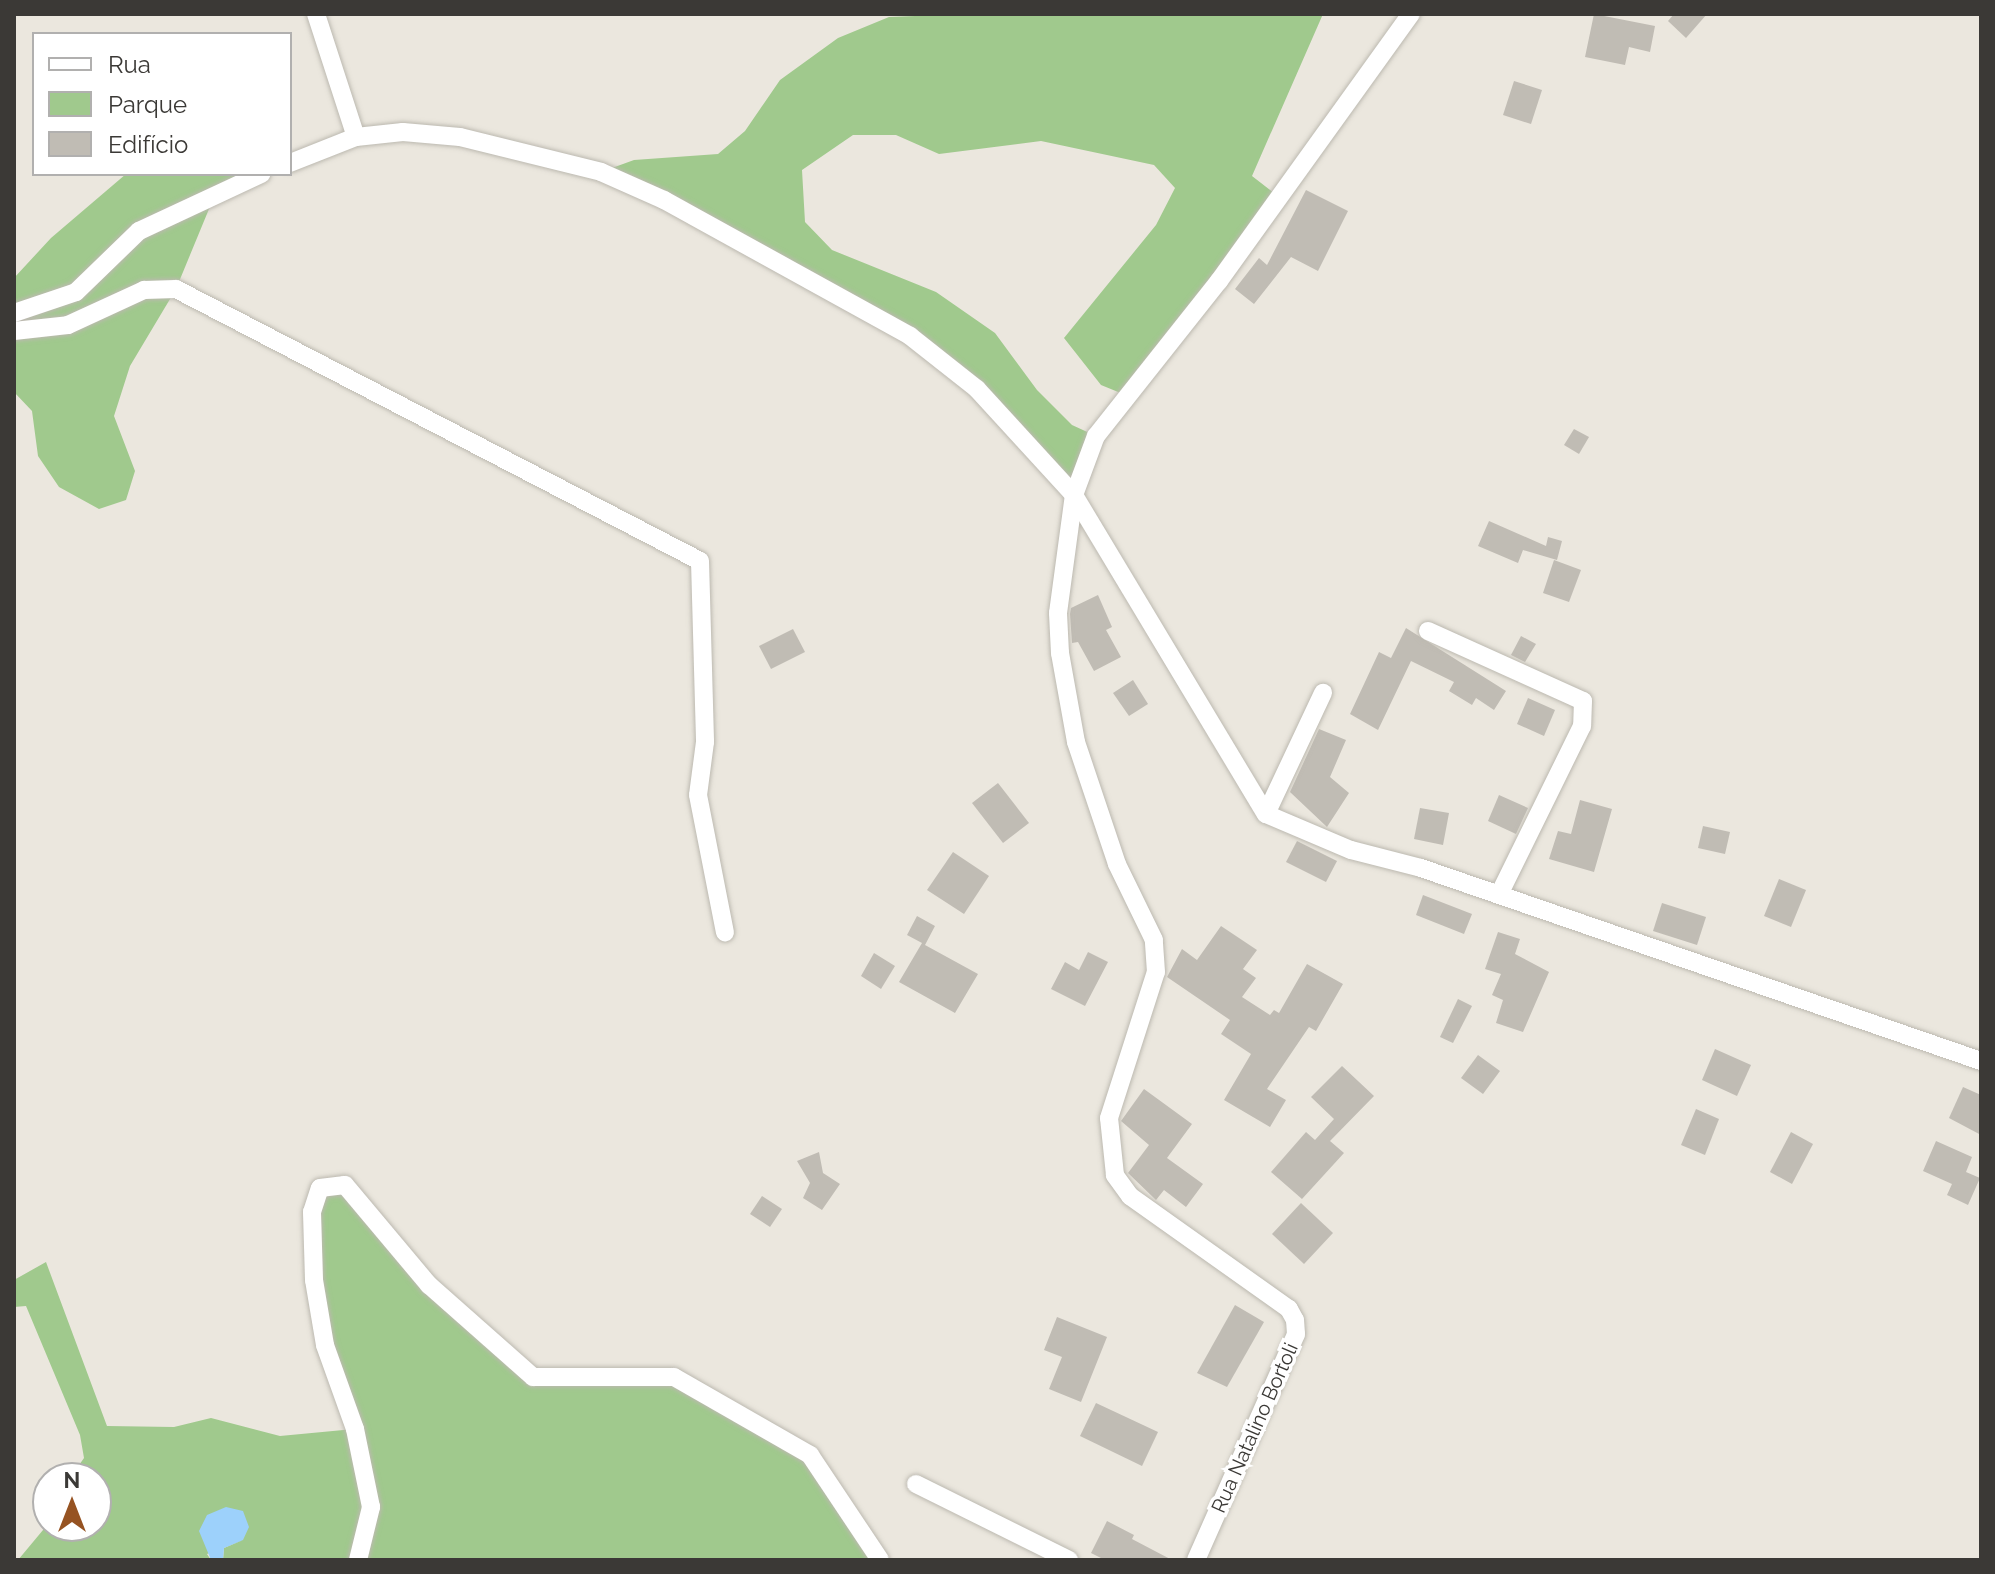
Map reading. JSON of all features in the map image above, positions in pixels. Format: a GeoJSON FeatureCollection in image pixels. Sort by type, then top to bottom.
{"type":"FeatureCollection","features":[{"type":"Feature","properties":{"kind":"street"},"geometry":{"type":"LineString","coordinates":[[316,14],[356,137]]}},
{"type":"Feature","properties":{"kind":"street","name":"Rua Natalino Bortoli"},"geometry":{"type":"LineString","coordinates":[[1196,1560],[1296,1334],[1295,1320],[1289,1309],[1130,1196],[1115,1175],[1109,1118],[1156,972],[1154,940],[1117,864],[1076,742],[1060,653],[1058,613],[1074,495],[1096,436],[1219,281],[1411,14]]}},
{"type":"Feature","properties":{"kind":"street"},"geometry":{"type":"LineString","coordinates":[[292,162],[356,137],[403,132],[460,137],[601,172],[664,200],[910,336],[977,389],[1074,495],[1266,814],[1351,850],[1499,895],[1981,1061]]}},
{"type":"Feature","properties":{"kind":"street"},"geometry":{"type":"LineString","coordinates":[[14,313],[76,292],[139,231],[257,176]]}},
{"type":"Feature","properties":{"kind":"street"},"geometry":{"type":"LineString","coordinates":[[14,331],[68,325],[144,290],[176,289],[700,561],[705,742],[698,795],[725,932]]}},
{"type":"Feature","properties":{"kind":"street"},"geometry":{"type":"LineString","coordinates":[[1428,631],[1583,701],[1582,726],[1499,895]]}},
{"type":"Feature","properties":{"kind":"street"},"geometry":{"type":"LineString","coordinates":[[1266,814],[1323,693]]}},
{"type":"Feature","properties":{"kind":"street"},"geometry":{"type":"LineString","coordinates":[[358,1560],[371,1507],[355,1429],[325,1345],[314,1280],[312,1212],[320,1188],[345,1185],[429,1285],[533,1377],[674,1377],[810,1455],[880,1560]]}},
{"type":"Feature","properties":{"kind":"street"},"geometry":{"type":"LineString","coordinates":[[916,1484],[1069,1560]]}},
{"type":"Feature","properties":{"kind":"green space"},"geometry":{"type":"Polygon","coordinates":[[[967,14],[1323,14],[1252,176],[1279,197],[1128,396],[1101,385],[1064,338],[1156,225],[1175,188],[1154,165],[1041,141],[939,154],[896,135],[853,135],[802,170],[805,222],[832,250],[936,292],[995,333],[1037,390],[1072,425],[1096,436],[1074,495],[910,336],[601,172],[634,160],[718,154],[745,131],[780,80],[838,38],[889,17],[967,14]]]}},
{"type":"Feature","properties":{"kind":"green space"},"geometry":{"type":"Polygon","coordinates":[[[124,176],[256,176],[216,192],[176,289],[130,366],[114,416],[135,471],[126,500],[99,509],[59,487],[38,456],[32,411],[14,392],[14,278],[51,238],[124,176]]]}},
{"type":"Feature","properties":{"kind":"green space"},"geometry":{"type":"Polygon","coordinates":[[[345,1185],[367,1216],[533,1377],[674,1377],[810,1455],[880,1560],[223,1560],[224,1548],[243,1540],[207,1554],[211,1560],[18,1560],[33,1542],[112,1542],[112,1462],[81,1462],[84,1458],[80,1435],[26,1306],[14,1307],[14,1280],[46,1262],[107,1426],[174,1427],[211,1418],[280,1436],[354,1429],[325,1345],[320,1188],[345,1185]]]}},
{"type":"Feature","properties":{"kind":"water"},"geometry":{"type":"Polygon","coordinates":[[[226,1507],[243,1511],[249,1527],[243,1540],[224,1548],[223,1560],[211,1560],[199,1531],[207,1515],[226,1507]]]}},
{"type":"Feature","properties":{"kind":"building"},"geometry":{"type":"Polygon","coordinates":[[[1594,14],[1655,26],[1650,52],[1629,47],[1625,65],[1585,57],[1594,14]]]}},
{"type":"Feature","properties":{"kind":"building"},"geometry":{"type":"Polygon","coordinates":[[[1674,14],[1707,14],[1686,38],[1668,21],[1674,14]]]}},
{"type":"Feature","properties":{"kind":"building"},"geometry":{"type":"Polygon","coordinates":[[[1514,81],[1542,90],[1531,124],[1503,115],[1514,81]]]}},
{"type":"Feature","properties":{"kind":"building"},"geometry":{"type":"Polygon","coordinates":[[[1306,190],[1348,211],[1318,271],[1291,257],[1254,304],[1235,289],[1259,258],[1267,265],[1306,190]]]}},
{"type":"Feature","properties":{"kind":"building"},"geometry":{"type":"Polygon","coordinates":[[[1574,429],[1589,437],[1579,454],[1564,445],[1574,429]]]}},
{"type":"Feature","properties":{"kind":"building"},"geometry":{"type":"Polygon","coordinates":[[[1489,521],[1546,546],[1548,537],[1562,541],[1557,560],[1523,550],[1518,563],[1478,546],[1489,521]]]}},
{"type":"Feature","properties":{"kind":"building"},"geometry":{"type":"Polygon","coordinates":[[[1554,560],[1581,570],[1569,602],[1543,593],[1554,560]]]}},
{"type":"Feature","properties":{"kind":"building"},"geometry":{"type":"Polygon","coordinates":[[[1098,595],[1112,627],[1106,630],[1121,657],[1094,671],[1078,642],[1072,643],[1070,614],[1071,608],[1098,595]]]}},
{"type":"Feature","properties":{"kind":"building"},"geometry":{"type":"Polygon","coordinates":[[[1406,628],[1506,691],[1494,710],[1476,698],[1472,705],[1449,691],[1454,682],[1411,661],[1378,730],[1350,714],[1379,652],[1391,658],[1406,628]]]}},
{"type":"Feature","properties":{"kind":"building"},"geometry":{"type":"Polygon","coordinates":[[[793,629],[805,652],[771,669],[759,646],[793,629]]]}},
{"type":"Feature","properties":{"kind":"building"},"geometry":{"type":"Polygon","coordinates":[[[1521,636],[1536,644],[1525,662],[1511,655],[1521,636]]]}},
{"type":"Feature","properties":{"kind":"building"},"geometry":{"type":"Polygon","coordinates":[[[1133,680],[1148,704],[1129,716],[1113,693],[1133,680]]]}},
{"type":"Feature","properties":{"kind":"building"},"geometry":{"type":"Polygon","coordinates":[[[1528,698],[1555,710],[1544,736],[1517,724],[1528,698]]]}},
{"type":"Feature","properties":{"kind":"building"},"geometry":{"type":"Polygon","coordinates":[[[1319,729],[1346,740],[1330,777],[1349,793],[1327,827],[1290,792],[1319,729]]]}},
{"type":"Feature","properties":{"kind":"building"},"geometry":{"type":"Polygon","coordinates":[[[998,783],[1029,823],[1003,843],[972,803],[998,783]]]}},
{"type":"Feature","properties":{"kind":"building"},"geometry":{"type":"Polygon","coordinates":[[[1499,795],[1528,808],[1516,834],[1488,821],[1499,795]]]}},
{"type":"Feature","properties":{"kind":"building"},"geometry":{"type":"Polygon","coordinates":[[[1580,800],[1612,809],[1594,872],[1549,859],[1558,831],[1571,834],[1580,800]]]}},
{"type":"Feature","properties":{"kind":"building"},"geometry":{"type":"Polygon","coordinates":[[[1420,808],[1449,813],[1443,845],[1414,839],[1420,808]]]}},
{"type":"Feature","properties":{"kind":"building"},"geometry":{"type":"Polygon","coordinates":[[[1703,826],[1730,832],[1725,854],[1698,848],[1703,826]]]}},
{"type":"Feature","properties":{"kind":"building"},"geometry":{"type":"Polygon","coordinates":[[[1297,841],[1337,861],[1326,882],[1286,862],[1297,841]]]}},
{"type":"Feature","properties":{"kind":"building"},"geometry":{"type":"Polygon","coordinates":[[[953,852],[989,876],[964,914],[927,890],[953,852]]]}},
{"type":"Feature","properties":{"kind":"building"},"geometry":{"type":"Polygon","coordinates":[[[1779,879],[1806,890],[1791,927],[1764,916],[1779,879]]]}},
{"type":"Feature","properties":{"kind":"building"},"geometry":{"type":"Polygon","coordinates":[[[1423,895],[1472,914],[1464,934],[1416,915],[1423,895]]]}},
{"type":"Feature","properties":{"kind":"building"},"geometry":{"type":"Polygon","coordinates":[[[1662,903],[1706,917],[1697,945],[1653,931],[1662,903]]]}},
{"type":"Feature","properties":{"kind":"building"},"geometry":{"type":"Polygon","coordinates":[[[917,916],[935,926],[925,945],[978,974],[955,1013],[899,982],[922,943],[907,935],[917,916]]]}},
{"type":"Feature","properties":{"kind":"building"},"geometry":{"type":"Polygon","coordinates":[[[1221,926],[1257,950],[1243,969],[1256,978],[1242,997],[1270,1015],[1274,1010],[1279,1013],[1307,964],[1343,984],[1316,1031],[1309,1027],[1267,1089],[1286,1100],[1270,1127],[1224,1100],[1251,1054],[1221,1034],[1230,1020],[1167,977],[1182,949],[1197,960],[1221,926]]]}},
{"type":"Feature","properties":{"kind":"building"},"geometry":{"type":"Polygon","coordinates":[[[1498,932],[1520,939],[1515,954],[1549,972],[1523,1032],[1496,1023],[1503,1000],[1492,995],[1501,974],[1485,969],[1498,932]]]}},
{"type":"Feature","properties":{"kind":"building"},"geometry":{"type":"Polygon","coordinates":[[[1088,952],[1108,962],[1085,1006],[1051,989],[1065,962],[1079,970],[1088,952]]]}},
{"type":"Feature","properties":{"kind":"building"},"geometry":{"type":"Polygon","coordinates":[[[874,953],[895,966],[881,989],[861,976],[874,953]]]}},
{"type":"Feature","properties":{"kind":"building"},"geometry":{"type":"Polygon","coordinates":[[[1458,999],[1472,1006],[1453,1043],[1440,1037],[1458,999]]]}},
{"type":"Feature","properties":{"kind":"building"},"geometry":{"type":"Polygon","coordinates":[[[1715,1049],[1751,1065],[1737,1096],[1702,1080],[1715,1049]]]}},
{"type":"Feature","properties":{"kind":"building"},"geometry":{"type":"Polygon","coordinates":[[[1478,1055],[1500,1071],[1483,1094],[1461,1078],[1478,1055]]]}},
{"type":"Feature","properties":{"kind":"building"},"geometry":{"type":"Polygon","coordinates":[[[1342,1066],[1374,1096],[1330,1141],[1344,1153],[1302,1199],[1271,1172],[1306,1132],[1315,1140],[1334,1119],[1311,1097],[1342,1066]]]}},
{"type":"Feature","properties":{"kind":"building"},"geometry":{"type":"Polygon","coordinates":[[[1963,1087],[1981,1095],[1981,1135],[1949,1118],[1963,1087]]]}},
{"type":"Feature","properties":{"kind":"building"},"geometry":{"type":"Polygon","coordinates":[[[1144,1089],[1192,1124],[1167,1158],[1203,1184],[1186,1207],[1164,1190],[1156,1200],[1128,1173],[1149,1145],[1121,1121],[1144,1089]]]}},
{"type":"Feature","properties":{"kind":"building"},"geometry":{"type":"Polygon","coordinates":[[[1696,1109],[1719,1119],[1705,1155],[1681,1145],[1696,1109]]]}},
{"type":"Feature","properties":{"kind":"building"},"geometry":{"type":"Polygon","coordinates":[[[1791,1132],[1813,1144],[1792,1184],[1770,1172],[1791,1132]]]}},
{"type":"Feature","properties":{"kind":"building"},"geometry":{"type":"Polygon","coordinates":[[[1936,1141],[1972,1157],[1966,1172],[1980,1178],[1968,1205],[1947,1195],[1952,1184],[1923,1171],[1936,1141]]]}},
{"type":"Feature","properties":{"kind":"building"},"geometry":{"type":"Polygon","coordinates":[[[819,1152],[823,1173],[840,1184],[822,1210],[803,1198],[810,1183],[797,1161],[819,1152]]]}},
{"type":"Feature","properties":{"kind":"building"},"geometry":{"type":"Polygon","coordinates":[[[762,1196],[782,1209],[770,1227],[750,1214],[762,1196]]]}},
{"type":"Feature","properties":{"kind":"building"},"geometry":{"type":"Polygon","coordinates":[[[1301,1203],[1333,1233],[1304,1264],[1272,1234],[1301,1203]]]}},
{"type":"Feature","properties":{"kind":"building"},"geometry":{"type":"Polygon","coordinates":[[[1235,1305],[1264,1322],[1227,1387],[1197,1373],[1235,1305]]]}},
{"type":"Feature","properties":{"kind":"building"},"geometry":{"type":"Polygon","coordinates":[[[1057,1317],[1107,1337],[1081,1402],[1049,1389],[1062,1357],[1044,1350],[1057,1317]]]}},
{"type":"Feature","properties":{"kind":"building"},"geometry":{"type":"Polygon","coordinates":[[[1096,1403],[1158,1432],[1142,1466],[1080,1436],[1096,1403]]]}},
{"type":"Feature","properties":{"kind":"building"},"geometry":{"type":"Polygon","coordinates":[[[1107,1521],[1134,1535],[1132,1539],[1172,1560],[1105,1560],[1091,1553],[1107,1521]]]}}]}
